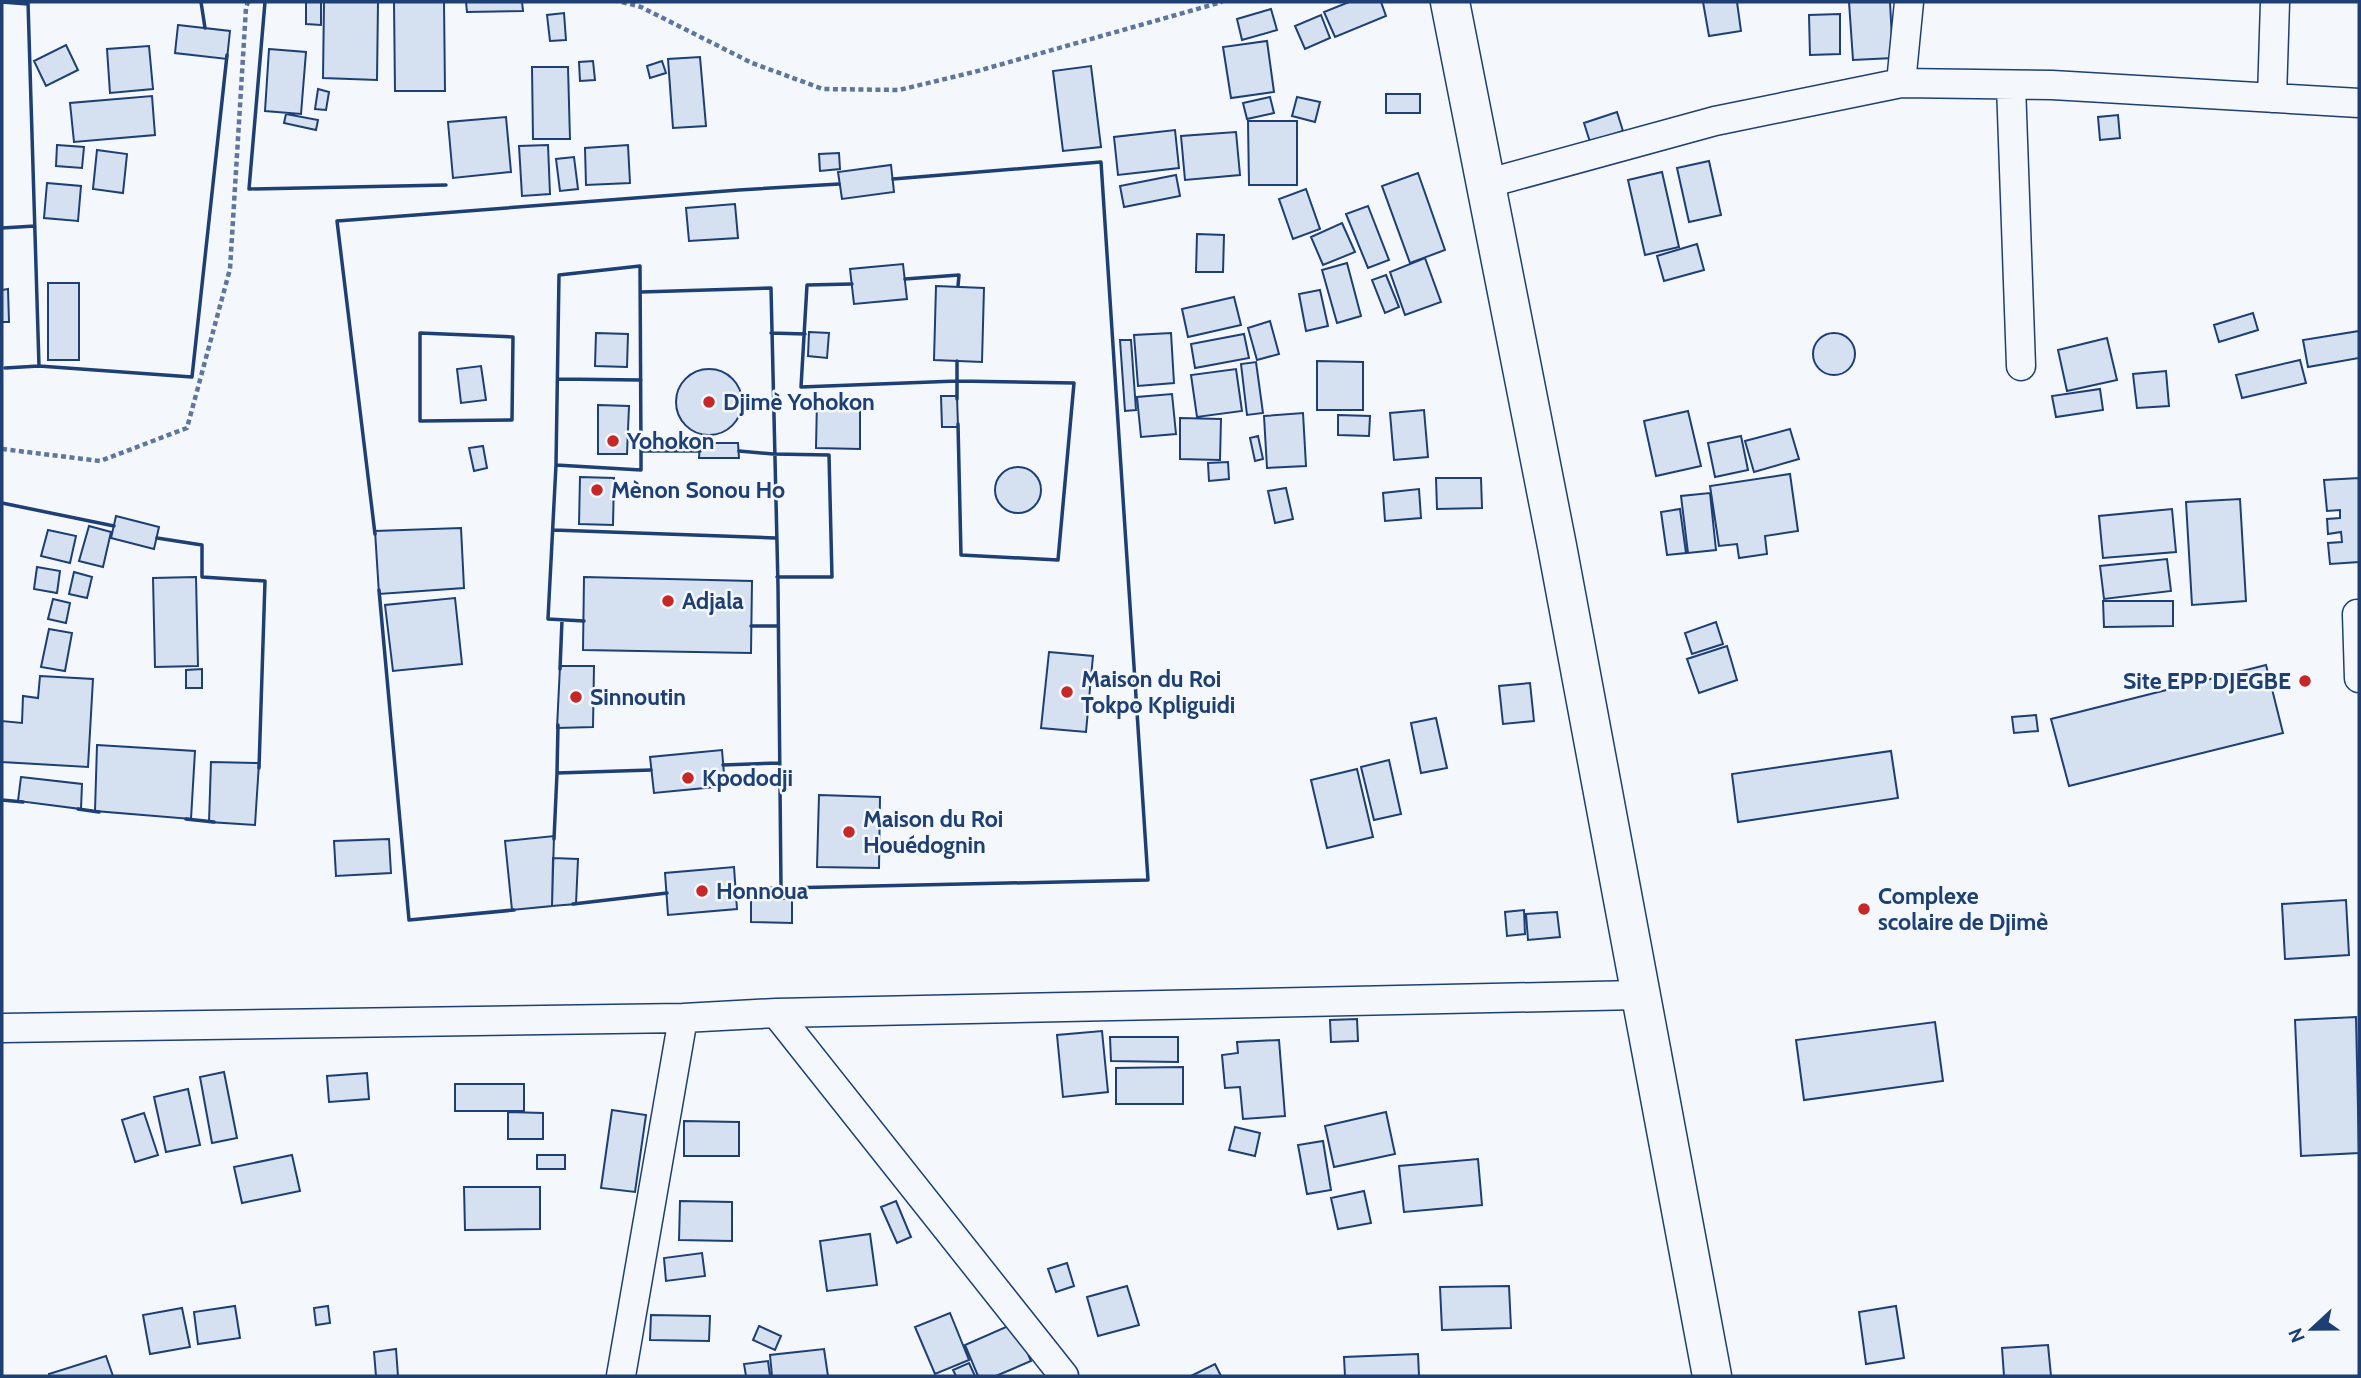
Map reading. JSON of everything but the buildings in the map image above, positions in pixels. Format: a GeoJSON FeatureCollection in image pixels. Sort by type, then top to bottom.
{"type":"FeatureCollection","features":[{"type":"Feature","properties":{"kind":"street"},"geometry":{"type":"LineString","coordinates":[[1450,2],[1557,546],[1712,1376]]}},
{"type":"Feature","properties":{"kind":"street"},"geometry":{"type":"LineString","coordinates":[[1902,83],[1909,2]]}},
{"type":"Feature","properties":{"kind":"street"},"geometry":{"type":"LineString","coordinates":[[2272,98],[2275,2]]}},
{"type":"Feature","properties":{"kind":"street"},"geometry":{"type":"LineString","coordinates":[[1485,184],[1715,121],[1902,83],[2052,85],[2359,103]]}},
{"type":"Feature","properties":{"kind":"street"},"geometry":{"type":"LineString","coordinates":[[2011,85],[2021,366]]}},
{"type":"Feature","properties":{"kind":"street"},"geometry":{"type":"LineString","coordinates":[[2357,614],[2359,678]]}},
{"type":"Feature","properties":{"kind":"street"},"geometry":{"type":"LineString","coordinates":[[2,1028],[683,1018],[776,1013],[1639,995]]}},
{"type":"Feature","properties":{"kind":"street"},"geometry":{"type":"LineString","coordinates":[[776,1013],[1065,1376]]}},
{"type":"Feature","properties":{"kind":"street"},"geometry":{"type":"LineString","coordinates":[[621,1376],[683,1018]]}},
{"type":"Feature","properties":{"kind":"path"},"geometry":{"type":"LineString","coordinates":[[2,449],[100,461],[187,428],[230,270],[248,2]]}},
{"type":"Feature","properties":{"kind":"path"},"geometry":{"type":"LineString","coordinates":[[622,2],[640,7],[752,63],[823,89],[899,90],[974,72],[1222,2]]}},
{"type":"Feature","properties":{"kind":"wall"},"geometry":{"type":"LineString","coordinates":[[2,2],[28,4]]}},
{"type":"Feature","properties":{"kind":"wall"},"geometry":{"type":"LineString","coordinates":[[28,2],[39,366]]}},
{"type":"Feature","properties":{"kind":"wall"},"geometry":{"type":"LineString","coordinates":[[201,2],[205,28]]}},
{"type":"Feature","properties":{"kind":"wall"},"geometry":{"type":"LineString","coordinates":[[265,2],[249,189],[446,185]]}},
{"type":"Feature","properties":{"kind":"wall"},"geometry":{"type":"LineString","coordinates":[[5,368],[39,366],[192,377],[227,55]]}},
{"type":"Feature","properties":{"kind":"wall"},"geometry":{"type":"LineString","coordinates":[[737,889],[1148,880],[1101,162],[893,179]]}},
{"type":"Feature","properties":{"kind":"wall"},"geometry":{"type":"LineString","coordinates":[[375,534],[337,221],[839,184]]}},
{"type":"Feature","properties":{"kind":"wall"},"geometry":{"type":"LineString","coordinates":[[2,228],[35,226]]}},
{"type":"Feature","properties":{"kind":"wall"},"geometry":{"type":"LineString","coordinates":[[584,621],[548,619],[556,465],[559,275],[640,266],[641,451],[700,451]]}},
{"type":"Feature","properties":{"kind":"wall"},"geometry":{"type":"LineString","coordinates":[[905,279],[959,275],[958,286]]}},
{"type":"Feature","properties":{"kind":"wall"},"geometry":{"type":"LineString","coordinates":[[852,284],[807,285],[801,387],[957,381],[1074,383],[1058,560],[961,555],[958,424]]}},
{"type":"Feature","properties":{"kind":"wall"},"geometry":{"type":"LineString","coordinates":[[641,292],[771,288],[781,887]]}},
{"type":"Feature","properties":{"kind":"wall"},"geometry":{"type":"LineString","coordinates":[[420,333],[513,337],[512,420],[420,421],[420,333]]}},
{"type":"Feature","properties":{"kind":"wall"},"geometry":{"type":"LineString","coordinates":[[771,333],[805,334]]}},
{"type":"Feature","properties":{"kind":"wall"},"geometry":{"type":"LineString","coordinates":[[957,361],[957,399]]}},
{"type":"Feature","properties":{"kind":"wall"},"geometry":{"type":"LineString","coordinates":[[558,379],[641,380]]}},
{"type":"Feature","properties":{"kind":"wall"},"geometry":{"type":"LineString","coordinates":[[556,465],[641,470],[641,451]]}},
{"type":"Feature","properties":{"kind":"wall"},"geometry":{"type":"LineString","coordinates":[[739,451],[829,455],[832,577],[777,577]]}},
{"type":"Feature","properties":{"kind":"wall"},"geometry":{"type":"LineString","coordinates":[[2,503],[114,526]]}},
{"type":"Feature","properties":{"kind":"wall"},"geometry":{"type":"LineString","coordinates":[[553,530],[775,538]]}},
{"type":"Feature","properties":{"kind":"wall"},"geometry":{"type":"LineString","coordinates":[[157,538],[202,545],[202,577],[265,581],[259,768]]}},
{"type":"Feature","properties":{"kind":"wall"},"geometry":{"type":"LineString","coordinates":[[379,590],[409,920],[514,910]]}},
{"type":"Feature","properties":{"kind":"wall"},"geometry":{"type":"LineString","coordinates":[[560,669],[562,620]]}},
{"type":"Feature","properties":{"kind":"wall"},"geometry":{"type":"LineString","coordinates":[[751,626],[777,626]]}},
{"type":"Feature","properties":{"kind":"wall"},"geometry":{"type":"LineString","coordinates":[[558,725],[557,773],[651,770]]}},
{"type":"Feature","properties":{"kind":"wall"},"geometry":{"type":"LineString","coordinates":[[723,765],[779,763]]}},
{"type":"Feature","properties":{"kind":"wall"},"geometry":{"type":"LineString","coordinates":[[554,839],[557,773]]}},
{"type":"Feature","properties":{"kind":"wall"},"geometry":{"type":"LineString","coordinates":[[2,800],[23,802]]}},
{"type":"Feature","properties":{"kind":"wall"},"geometry":{"type":"LineString","coordinates":[[78,809],[99,812]]}},
{"type":"Feature","properties":{"kind":"wall"},"geometry":{"type":"LineString","coordinates":[[186,819],[214,822]]}},
{"type":"Feature","properties":{"kind":"wall"},"geometry":{"type":"LineString","coordinates":[[573,904],[667,893]]}},
{"type":"Feature","properties":{"kind":"place","name":"Djimè Yohokon"},"geometry":{"type":"Point","coordinates":[709,402]}},
{"type":"Feature","properties":{"kind":"place","name":"Yohokon"},"geometry":{"type":"Point","coordinates":[613,441]}},
{"type":"Feature","properties":{"kind":"place","name":"Mènon Sonou Ho"},"geometry":{"type":"Point","coordinates":[597,490]}},
{"type":"Feature","properties":{"kind":"place","name":"Adjala"},"geometry":{"type":"Point","coordinates":[668,601]}},
{"type":"Feature","properties":{"kind":"place","name":"Site EPP DJEGBE"},"geometry":{"type":"Point","coordinates":[2305,681]}},
{"type":"Feature","properties":{"kind":"place","name":"Maison du Roi Tokpo Kpliguidi"},"geometry":{"type":"Point","coordinates":[1067,692]}},
{"type":"Feature","properties":{"kind":"place","name":"Sinnoutin"},"geometry":{"type":"Point","coordinates":[576,697]}},
{"type":"Feature","properties":{"kind":"place","name":"Kpododji"},"geometry":{"type":"Point","coordinates":[688,778]}},
{"type":"Feature","properties":{"kind":"place","name":"Maison du Roi Houédognin"},"geometry":{"type":"Point","coordinates":[849,832]}},
{"type":"Feature","properties":{"kind":"place","name":"Honnoua"},"geometry":{"type":"Point","coordinates":[702,891]}},
{"type":"Feature","properties":{"kind":"place","name":"Complexe scolaire de Djimè"},"geometry":{"type":"Point","coordinates":[1864,909]}}]}
